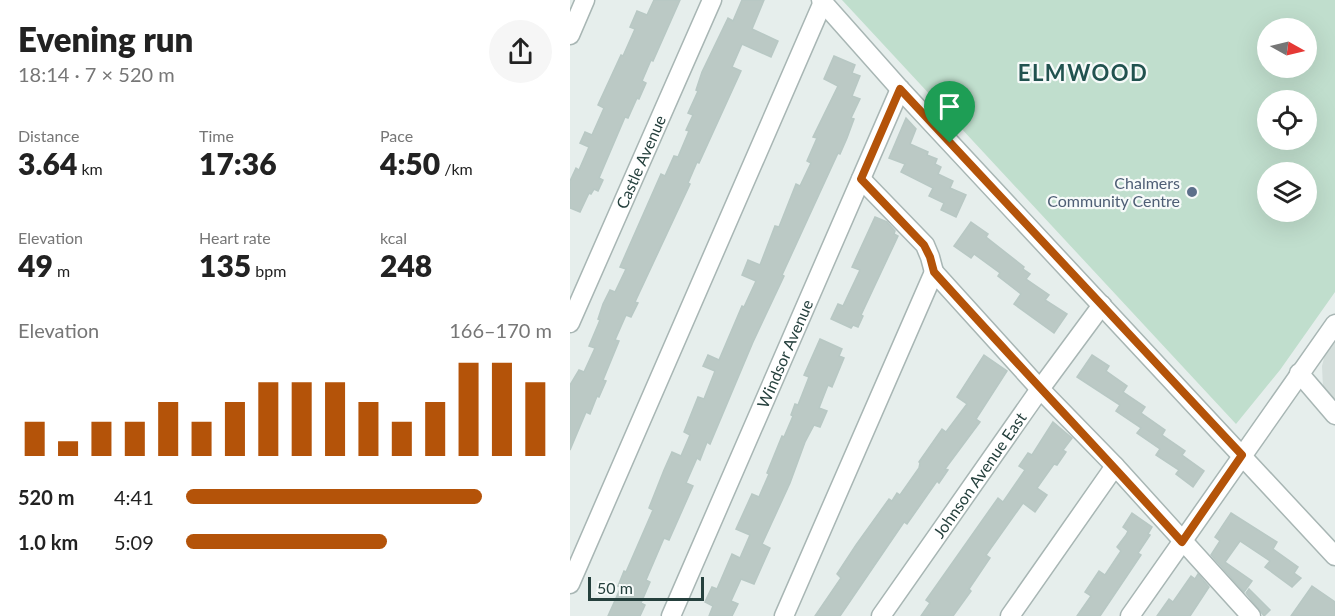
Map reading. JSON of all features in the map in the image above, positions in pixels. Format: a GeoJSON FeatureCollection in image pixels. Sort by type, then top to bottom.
{"type":"FeatureCollection","features":[{"type":"Feature","properties":{"kind":"street"},"geometry":{"type":"LineString","coordinates":[[570,35],[585,0]]}},
{"type":"Feature","properties":{"kind":"street","name":"Castle Avenue"},"geometry":{"type":"LineString","coordinates":[[570,323],[712,0]]}},
{"type":"Feature","properties":{"kind":"street"},"geometry":{"type":"LineString","coordinates":[[570,584],[822,1],[900,89],[1335,556]]}},
{"type":"Feature","properties":{"kind":"street","name":"Windsor Avenue"},"geometry":{"type":"LineString","coordinates":[[671,616],[900,89]]}},
{"type":"Feature","properties":{"kind":"street"},"geometry":{"type":"LineString","coordinates":[[861,179],[924,245],[934,272],[1040,389],[1115,466],[1247,614]]}},
{"type":"Feature","properties":{"kind":"street"},"geometry":{"type":"LineString","coordinates":[[784,616],[934,272]]}},
{"type":"Feature","properties":{"kind":"street","name":"Johnson Avenue East"},"geometry":{"type":"LineString","coordinates":[[881,616],[1040,389],[1102,305]]}},
{"type":"Feature","properties":{"kind":"street"},"geometry":{"type":"LineString","coordinates":[[1130,616],[1335,324]]}},
{"type":"Feature","properties":{"kind":"street"},"geometry":{"type":"LineString","coordinates":[[1299,373],[1335,416]]}},
{"type":"Feature","properties":{"kind":"street"},"geometry":{"type":"LineString","coordinates":[[1010,616],[1115,466]]}},
{"type":"Feature","properties":{"kind":"shaded area"},"geometry":{"type":"Polygon","coordinates":[[[1335,338],[1335,403],[1323,388],[1322,366],[1325,354],[1335,338]]]}},
{"type":"Feature","properties":{"kind":"green space","name":"Chalmers Community Centre"},"geometry":{"type":"Polygon","coordinates":[[[842,0],[1335,0],[1335,292],[1280,370],[1236,424],[842,0]]]}},
{"type":"Feature","properties":{"kind":"building"},"geometry":{"type":"Polygon","coordinates":[[[654,0],[680,0],[642,81],[646,83],[639,99],[637,98],[628,118],[625,117],[599,178],[603,180],[598,191],[594,189],[591,194],[589,193],[580,212],[570,208],[570,181],[576,168],[579,170],[589,147],[580,143],[585,132],[592,135],[604,108],[598,105],[635,29],[630,27],[637,11],[647,15],[654,0]]]}},
{"type":"Feature","properties":{"kind":"building"},"geometry":{"type":"Polygon","coordinates":[[[742,0],[764,0],[752,29],[778,41],[771,57],[742,44],[732,67],[741,71],[699,163],[697,162],[688,183],[690,184],[635,302],[638,303],[631,317],[626,315],[615,340],[619,341],[603,380],[606,381],[599,397],[597,396],[590,414],[586,412],[570,450],[570,385],[579,370],[584,372],[595,348],[589,346],[600,320],[598,319],[603,304],[610,290],[615,292],[626,269],[620,267],[661,174],[665,176],[674,156],[678,157],[689,131],[686,130],[693,115],[688,113],[698,91],[696,90],[702,72],[728,18],[733,21],[742,0]]]}},
{"type":"Feature","properties":{"kind":"building"},"geometry":{"type":"Polygon","coordinates":[[[834,56],[855,65],[852,73],[860,76],[852,96],[860,99],[851,118],[854,119],[847,138],[782,275],[784,276],[710,444],[707,442],[700,460],[697,458],[686,483],[693,486],[669,540],[664,538],[646,580],[650,582],[641,603],[645,605],[640,616],[608,616],[621,587],[618,586],[624,571],[626,572],[653,510],[649,508],[664,470],[672,452],[681,456],[690,435],[684,432],[698,397],[704,399],[715,371],[703,366],[708,355],[719,360],[742,306],[744,307],[756,281],[742,275],[748,260],[760,265],[775,226],[779,227],[796,184],[800,186],[811,163],[807,161],[817,138],[813,137],[838,86],[824,79],[834,56]]]}},
{"type":"Feature","properties":{"kind":"building"},"geometry":{"type":"Polygon","coordinates":[[[906,118],[916,129],[910,144],[937,159],[935,164],[941,167],[938,174],[953,181],[950,188],[966,195],[956,217],[941,210],[944,203],[929,196],[933,188],[901,172],[905,164],[889,158],[906,118]]]}},
{"type":"Feature","properties":{"kind":"building"},"geometry":{"type":"Polygon","coordinates":[[[875,217],[887,222],[895,231],[894,234],[898,236],[861,315],[863,316],[858,327],[853,325],[851,328],[831,319],[838,304],[843,306],[860,270],[852,267],[875,217]]]}},
{"type":"Feature","properties":{"kind":"building"},"geometry":{"type":"Polygon","coordinates":[[[971,222],[988,234],[986,237],[1024,267],[1023,269],[1030,274],[1026,279],[1049,295],[1045,300],[1067,314],[1054,333],[1014,304],[1021,294],[998,276],[1000,273],[974,254],[971,258],[954,246],[971,222]]]}},
{"type":"Feature","properties":{"kind":"building"},"geometry":{"type":"Polygon","coordinates":[[[820,339],[842,349],[839,356],[844,358],[832,387],[828,385],[819,408],[827,411],[820,427],[814,425],[805,442],[790,483],[762,544],[770,548],[754,584],[741,579],[731,601],[738,604],[732,616],[709,616],[713,606],[705,602],[712,587],[717,589],[732,554],[740,558],[750,535],[736,529],[752,494],[759,497],[782,436],[784,437],[793,416],[791,415],[795,404],[798,405],[809,377],[804,375],[820,339]]]}},
{"type":"Feature","properties":{"kind":"building"},"geometry":{"type":"Polygon","coordinates":[[[984,355],[1007,371],[976,419],[980,422],[945,469],[948,470],[939,483],[937,481],[907,524],[904,522],[840,616],[815,616],[841,578],[837,574],[856,545],[889,499],[892,501],[897,493],[900,495],[942,429],[946,432],[967,404],[957,397],[984,355]]]}},
{"type":"Feature","properties":{"kind":"building"},"geometry":{"type":"Polygon","coordinates":[[[1092,355],[1109,366],[1106,371],[1127,386],[1123,392],[1145,407],[1141,413],[1165,430],[1162,435],[1185,451],[1182,455],[1204,471],[1193,487],[1176,474],[1179,470],[1156,455],[1160,449],[1137,433],[1141,428],[1116,411],[1120,405],[1077,377],[1092,355]]]}},
{"type":"Feature","properties":{"kind":"building"},"geometry":{"type":"Polygon","coordinates":[[[1053,422],[1072,438],[1063,450],[1066,452],[1057,465],[1054,464],[1037,488],[1047,495],[1035,512],[1023,503],[986,555],[990,558],[953,616],[921,616],[930,603],[926,600],[998,498],[1003,502],[1025,470],[1019,466],[1028,453],[1032,455],[1053,422]]]}},
{"type":"Feature","properties":{"kind":"building"},"geometry":{"type":"Polygon","coordinates":[[[1132,513],[1152,527],[1148,534],[1150,535],[1138,553],[1141,555],[1100,616],[1077,616],[1091,596],[1085,592],[1099,571],[1105,575],[1121,551],[1117,547],[1128,531],[1123,527],[1132,513]]]}},
{"type":"Feature","properties":{"kind":"building"},"geometry":{"type":"Polygon","coordinates":[[[1231,513],[1277,542],[1273,549],[1298,567],[1294,573],[1301,578],[1292,587],[1265,567],[1270,561],[1240,541],[1225,562],[1252,581],[1244,592],[1211,555],[1220,541],[1215,537],[1231,513]]]}},
{"type":"Feature","properties":{"kind":"building"},"geometry":{"type":"Polygon","coordinates":[[[1198,574],[1209,587],[1190,616],[1157,616],[1169,599],[1173,602],[1191,576],[1195,579],[1198,574]]]}},
{"type":"Feature","properties":{"kind":"building"},"geometry":{"type":"Polygon","coordinates":[[[1312,586],[1335,602],[1335,616],[1291,616],[1312,586]]]}},
{"type":"Feature","properties":{"kind":"building"},"geometry":{"type":"Polygon","coordinates":[[[1249,589],[1270,610],[1264,616],[1246,593],[1249,589]]]}},
{"type":"Feature","properties":{"kind":"place","name":"Chalmers Community Centre"},"geometry":{"type":"Point","coordinates":[1192,192]}},
{"type":"Feature","properties":{"kind":"district","name":"ELMWOOD"},"geometry":{"type":"Point","coordinates":[1083,73]}},
{"type":"Feature","properties":{"kind":"route"},"geometry":{"type":"LineString","coordinates":[[900,89],[950,143],[1242,455],[1182,542],[1115,466],[1040,389],[934,272],[924,245],[861,179],[900,89]]}}]}
